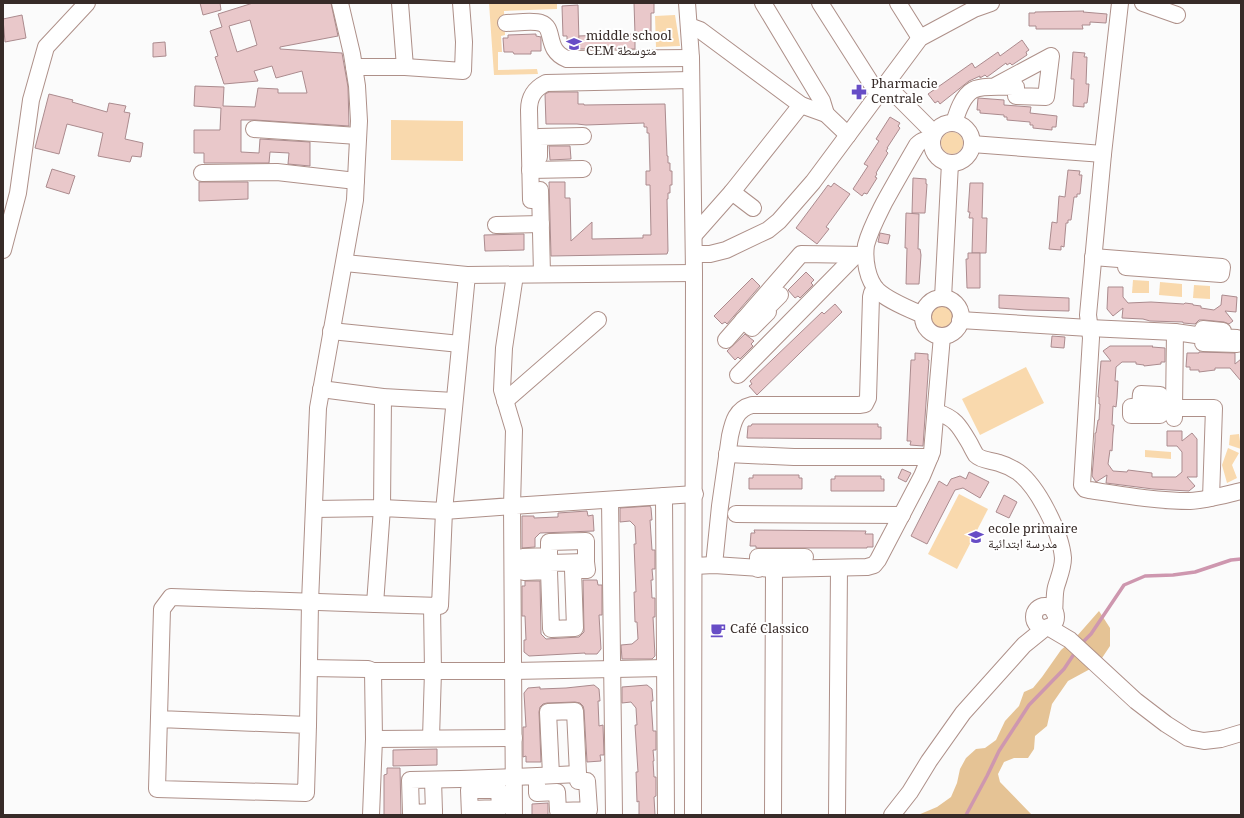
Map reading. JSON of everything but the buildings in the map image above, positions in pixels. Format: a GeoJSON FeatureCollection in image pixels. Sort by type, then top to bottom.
{"type":"FeatureCollection","features":[{"type":"Feature","properties":{"kind":"street"},"geometry":{"type":"LineString","coordinates":[[3,250],[18,194],[32,100],[46,47],[87,3]]}},
{"type":"Feature","properties":{"kind":"street"},"geometry":{"type":"LineString","coordinates":[[340,3],[358,86],[358,136],[355,200],[318,408],[310,602],[306,793],[157,788],[162,609],[171,597],[310,602],[440,606],[444,511],[466,275]]}},
{"type":"Feature","properties":{"kind":"street"},"geometry":{"type":"LineString","coordinates":[[400,3],[405,68]]}},
{"type":"Feature","properties":{"kind":"street"},"geometry":{"type":"LineString","coordinates":[[354,67],[463,71],[464,42],[462,3]]}},
{"type":"Feature","properties":{"kind":"street"},"geometry":{"type":"LineString","coordinates":[[687,3],[691,58],[694,235],[693,815]]}},
{"type":"Feature","properties":{"kind":"street"},"geometry":{"type":"LineString","coordinates":[[763,3],[822,101],[826,114]]}},
{"type":"Feature","properties":{"kind":"street"},"geometry":{"type":"LineString","coordinates":[[738,375],[861,255],[879,213],[899,175],[921,141],[933,137],[942,125],[954,123],[966,128],[971,136],[972,144],[970,153],[959,162],[944,162],[937,157],[933,149],[933,137],[882,89],[820,3]]}},
{"type":"Feature","properties":{"kind":"street"},"geometry":{"type":"LineString","coordinates":[[898,3],[920,38]]}},
{"type":"Feature","properties":{"kind":"street"},"geometry":{"type":"LineString","coordinates":[[1120,3],[1114,54],[1105,53],[1103,74],[1112,75],[1098,212],[1088,211],[1086,231],[1096,232],[1088,315],[1091,338],[1081,481],[1083,487],[1089,490],[1163,500],[1191,501],[1241,491]]}},
{"type":"Feature","properties":{"kind":"street"},"geometry":{"type":"LineString","coordinates":[[1143,3],[1176,15]]}},
{"type":"Feature","properties":{"kind":"street"},"geometry":{"type":"LineString","coordinates":[[694,254],[710,254],[726,250],[768,230],[779,221],[813,182],[920,38],[981,5]]}},
{"type":"Feature","properties":{"kind":"street"},"geometry":{"type":"LineString","coordinates":[[506,23],[536,22],[544,25],[549,32],[554,50],[567,59],[691,58]]}},
{"type":"Feature","properties":{"kind":"street"},"geometry":{"type":"LineString","coordinates":[[689,26],[700,30],[801,105],[826,114],[848,135]]}},
{"type":"Feature","properties":{"kind":"street"},"geometry":{"type":"LineString","coordinates":[[535,170],[529,105],[533,93],[540,85],[546,83],[691,80]]}},
{"type":"Feature","properties":{"kind":"street"},"geometry":{"type":"LineString","coordinates":[[954,123],[964,100],[973,90],[996,86]]}},
{"type":"Feature","properties":{"kind":"street"},"geometry":{"type":"LineString","coordinates":[[694,235],[732,192],[801,105]]}},
{"type":"Feature","properties":{"kind":"street"},"geometry":{"type":"LineString","coordinates":[[254,129],[358,136]]}},
{"type":"Feature","properties":{"kind":"street"},"geometry":{"type":"LineString","coordinates":[[542,274],[540,200],[531,200],[539,137],[583,136]]}},
{"type":"Feature","properties":{"kind":"street"},"geometry":{"type":"LineString","coordinates":[[1050,150],[1051,139],[1006,136],[1004,156],[1030,158],[1030,148],[1050,150],[1103,154]]}},
{"type":"Feature","properties":{"kind":"street"},"geometry":{"type":"LineString","coordinates":[[972,144],[1005,146]]}},
{"type":"Feature","properties":{"kind":"street"},"geometry":{"type":"LineString","coordinates":[[943,298],[950,163]]}},
{"type":"Feature","properties":{"kind":"street"},"geometry":{"type":"LineString","coordinates":[[535,170],[583,169]]}},
{"type":"Feature","properties":{"kind":"street"},"geometry":{"type":"LineString","coordinates":[[202,173],[277,172],[356,181]]}},
{"type":"Feature","properties":{"kind":"street"},"geometry":{"type":"LineString","coordinates":[[732,192],[754,208]]}},
{"type":"Feature","properties":{"kind":"street"},"geometry":{"type":"LineString","coordinates":[[496,225],[541,224]]}},
{"type":"Feature","properties":{"kind":"street"},"geometry":{"type":"LineString","coordinates":[[726,340],[743,320],[752,328],[768,312],[765,310],[781,293],[766,279],[798,257],[805,254],[861,255]]}},
{"type":"Feature","properties":{"kind":"street"},"geometry":{"type":"LineString","coordinates":[[861,255],[870,280],[875,288],[885,296],[923,315]]}},
{"type":"Feature","properties":{"kind":"street"},"geometry":{"type":"LineString","coordinates":[[1093,258],[1126,260],[1222,267],[1221,274],[1126,267],[1126,260]]}},
{"type":"Feature","properties":{"kind":"street"},"geometry":{"type":"LineString","coordinates":[[344,264],[466,275],[694,273]]}},
{"type":"Feature","properties":{"kind":"street"},"geometry":{"type":"LineString","coordinates":[[514,815],[514,738],[518,671],[518,564],[512,506],[514,430],[502,390],[504,348],[515,274]]}},
{"type":"Feature","properties":{"kind":"street"},"geometry":{"type":"LineString","coordinates":[[714,565],[727,454],[732,428],[740,411],[745,407],[752,405],[776,405],[777,415],[826,414],[826,405],[859,405],[867,402],[871,297],[875,288]]}},
{"type":"Feature","properties":{"kind":"street"},"geometry":{"type":"LineString","coordinates":[[943,298],[952,301],[956,305],[960,311],[960,320],[954,331],[942,336],[936,335],[929,330],[924,323],[923,315],[930,302],[943,298]]}},
{"type":"Feature","properties":{"kind":"street"},"geometry":{"type":"LineString","coordinates":[[505,401],[598,320]]}},
{"type":"Feature","properties":{"kind":"street"},"geometry":{"type":"LineString","coordinates":[[960,320],[1018,324],[1017,334],[1047,336],[1048,326],[1175,332],[1203,336],[1203,343],[1237,344],[1234,338]]}},
{"type":"Feature","properties":{"kind":"street"},"geometry":{"type":"LineString","coordinates":[[331,331],[460,344]]}},
{"type":"Feature","properties":{"kind":"street"},"geometry":{"type":"LineString","coordinates":[[1175,332],[1179,408]]}},
{"type":"Feature","properties":{"kind":"street"},"geometry":{"type":"LineString","coordinates":[[694,566],[714,565],[774,569],[862,568],[874,565],[902,515],[930,457],[934,442],[942,336]]}},
{"type":"Feature","properties":{"kind":"street"},"geometry":{"type":"LineString","coordinates":[[321,389],[383,397],[454,400]]}},
{"type":"Feature","properties":{"kind":"street"},"geometry":{"type":"LineString","coordinates":[[1140,407],[1141,394],[1160,395],[1179,408]]}},
{"type":"Feature","properties":{"kind":"street"},"geometry":{"type":"LineString","coordinates":[[375,604],[382,508],[383,397]]}},
{"type":"Feature","properties":{"kind":"street"},"geometry":{"type":"LineString","coordinates":[[1179,408],[1186,398],[1215,398],[1214,411],[1213,443],[1205,443],[1205,468],[1220,469],[1220,414],[1214,411]]}},
{"type":"Feature","properties":{"kind":"street"},"geometry":{"type":"LineString","coordinates":[[892,815],[910,792],[929,761],[963,713],[1047,618],[1061,573],[1063,559],[1061,544],[1042,502],[1030,484],[1022,475],[1012,468],[998,462],[984,460],[977,455],[956,422],[946,415],[936,412]]}},
{"type":"Feature","properties":{"kind":"street"},"geometry":{"type":"LineString","coordinates":[[727,454],[755,456],[755,467],[794,466],[794,457],[836,457],[836,468],[876,467],[876,458],[930,457]]}},
{"type":"Feature","properties":{"kind":"street"},"geometry":{"type":"LineString","coordinates":[[1211,498],[1212,469]]}},
{"type":"Feature","properties":{"kind":"street"},"geometry":{"type":"LineString","coordinates":[[314,509],[382,508],[444,511],[694,494]]}},
{"type":"Feature","properties":{"kind":"street"},"geometry":{"type":"LineString","coordinates":[[664,496],[666,815]]}},
{"type":"Feature","properties":{"kind":"street"},"geometry":{"type":"LineString","coordinates":[[610,500],[611,532],[600,533],[601,571],[611,571],[612,590],[620,589],[622,629],[612,630],[613,712],[620,711],[622,752],[614,753],[614,776],[603,782],[604,809],[614,808]]}},
{"type":"Feature","properties":{"kind":"street"},"geometry":{"type":"LineString","coordinates":[[736,514],[902,515]]}},
{"type":"Feature","properties":{"kind":"street"},"geometry":{"type":"LineString","coordinates":[[586,541],[587,570],[572,570],[575,628],[551,629],[549,571],[524,572],[518,564],[523,557],[549,556],[549,542],[586,541]]}},
{"type":"Feature","properties":{"kind":"street"},"geometry":{"type":"LineString","coordinates":[[758,568],[758,557],[862,557],[862,568]]}},
{"type":"Feature","properties":{"kind":"street"},"geometry":{"type":"LineString","coordinates":[[837,815],[839,568]]}},
{"type":"Feature","properties":{"kind":"street"},"geometry":{"type":"LineString","coordinates":[[773,815],[774,569]]}},
{"type":"Feature","properties":{"kind":"street"},"geometry":{"type":"LineString","coordinates":[[431,738],[433,671],[432,606]]}},
{"type":"Feature","properties":{"kind":"street"},"geometry":{"type":"LineString","coordinates":[[1047,618],[1136,701],[1166,724],[1188,738],[1204,741],[1221,739],[1241,733]]}},
{"type":"Feature","properties":{"kind":"street"},"geometry":{"type":"LineString","coordinates":[[518,671],[522,662],[583,660],[583,669],[665,668]]}},
{"type":"Feature","properties":{"kind":"street"},"geometry":{"type":"LineString","coordinates":[[309,668],[368,669],[373,671],[518,671]]}},
{"type":"Feature","properties":{"kind":"street"},"geometry":{"type":"LineString","coordinates":[[371,815],[374,739],[373,671]]}},
{"type":"Feature","properties":{"kind":"street"},"geometry":{"type":"LineString","coordinates":[[575,710],[578,774],[578,781],[587,781],[588,810],[558,811],[557,792],[538,793],[544,776],[548,712],[575,710]]}},
{"type":"Feature","properties":{"kind":"street"},"geometry":{"type":"LineString","coordinates":[[159,719],[308,725]]}},
{"type":"Feature","properties":{"kind":"street"},"geometry":{"type":"LineString","coordinates":[[374,739],[514,738]]}},
{"type":"Feature","properties":{"kind":"street"},"geometry":{"type":"LineString","coordinates":[[433,780],[434,814],[411,812],[410,780],[514,778],[578,774]]}},
{"type":"Feature","properties":{"kind":"shaded area"},"geometry":{"type":"Polygon","coordinates":[[[489,3],[557,3],[557,9],[504,11],[505,35],[501,36],[502,52],[498,52],[498,70],[537,69],[538,74],[494,75],[489,3]]]}},
{"type":"Feature","properties":{"kind":"shaded area"},"geometry":{"type":"Polygon","coordinates":[[[675,15],[680,46],[656,47],[655,16],[675,15]]]}},
{"type":"Feature","properties":{"kind":"shaded area"},"geometry":{"type":"Polygon","coordinates":[[[391,120],[463,121],[463,161],[391,160],[391,120]]]}},
{"type":"Feature","properties":{"kind":"shaded area"},"geometry":{"type":"Polygon","coordinates":[[[952,132],[960,135],[963,143],[960,151],[952,154],[944,151],[941,143],[944,135],[952,132]]]}},
{"type":"Feature","properties":{"kind":"shaded area"},"geometry":{"type":"Polygon","coordinates":[[[1133,280],[1149,281],[1149,293],[1132,293],[1133,280]]]}},
{"type":"Feature","properties":{"kind":"shaded area"},"geometry":{"type":"Polygon","coordinates":[[[1160,282],[1182,284],[1182,297],[1159,295],[1160,282]]]}},
{"type":"Feature","properties":{"kind":"shaded area"},"geometry":{"type":"Polygon","coordinates":[[[1194,285],[1210,286],[1210,299],[1193,298],[1194,285]]]}},
{"type":"Feature","properties":{"kind":"shaded area"},"geometry":{"type":"Polygon","coordinates":[[[942,306],[950,309],[953,317],[950,325],[942,328],[934,325],[931,317],[934,309],[942,306]]]}},
{"type":"Feature","properties":{"kind":"shaded area"},"geometry":{"type":"Polygon","coordinates":[[[1026,367],[1044,403],[980,435],[962,399],[1026,367]]]}},
{"type":"Feature","properties":{"kind":"shaded area"},"geometry":{"type":"Polygon","coordinates":[[[1239,434],[1241,449],[1229,445],[1230,435],[1239,434]]]}},
{"type":"Feature","properties":{"kind":"shaded area"},"geometry":{"type":"Polygon","coordinates":[[[1228,448],[1239,453],[1232,465],[1237,478],[1227,483],[1222,465],[1228,448]]]}},
{"type":"Feature","properties":{"kind":"shaded area"},"geometry":{"type":"Polygon","coordinates":[[[1145,450],[1171,452],[1171,459],[1145,457],[1145,450]]]}},
{"type":"Feature","properties":{"kind":"shaded area"},"geometry":{"type":"Polygon","coordinates":[[[959,494],[988,509],[957,569],[928,554],[959,494]]]}},
{"type":"Feature","properties":{"kind":"shaded area"},"geometry":{"type":"Polygon","coordinates":[[[1099,611],[1110,628],[1110,646],[1100,661],[1092,668],[1068,681],[1052,704],[1047,726],[1035,736],[1034,749],[1028,758],[1014,758],[1004,762],[998,774],[1000,782],[1032,815],[918,815],[937,807],[951,797],[957,783],[960,769],[966,758],[976,749],[985,748],[996,740],[1005,721],[1019,706],[1024,692],[1033,688],[1061,650],[1077,636],[1099,611]]]}},
{"type":"Feature","properties":{"kind":"waterway"},"geometry":{"type":"LineString","coordinates":[[1081,644],[1091,634],[1124,585],[1145,576],[1173,575],[1195,572],[1231,560],[1241,559]]}},
{"type":"Feature","properties":{"kind":"waterway"},"geometry":{"type":"LineString","coordinates":[[966,815],[999,751],[1029,705],[1064,669],[1076,651]]}},
{"type":"Feature","properties":{"kind":"place","name":"middle school CEM متوسطة"},"geometry":{"type":"Point","coordinates":[574,44]}},
{"type":"Feature","properties":{"kind":"place","name":"Pharmacie Centrale"},"geometry":{"type":"Point","coordinates":[859,92]}},
{"type":"Feature","properties":{"kind":"place","name":"ecole primaire مدرسة ابتدائية"},"geometry":{"type":"Point","coordinates":[976,537]}},
{"type":"Feature","properties":{"kind":"place","name":"Café Classico"},"geometry":{"type":"Point","coordinates":[718,630]}}]}
